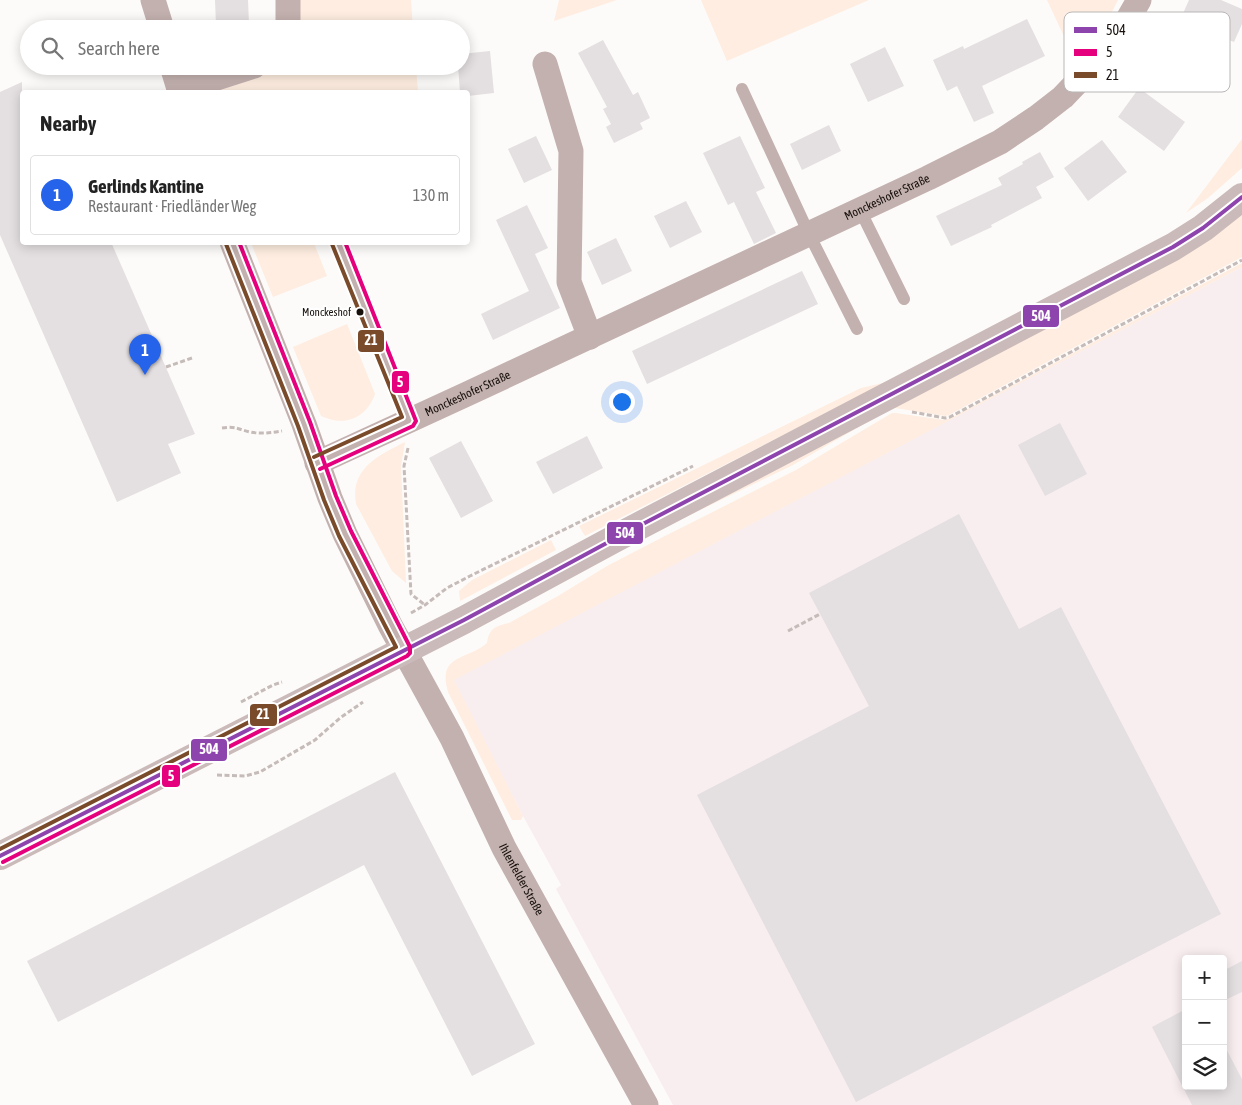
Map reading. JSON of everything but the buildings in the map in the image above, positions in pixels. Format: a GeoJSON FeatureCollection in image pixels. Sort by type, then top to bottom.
{"type":"FeatureCollection","features":[{"type":"Feature","properties":{"kind":"main road"},"geometry":{"type":"LineString","coordinates":[[0,856],[464,620],[624,533],[1173,247],[1203,228],[1242,197]]}},
{"type":"Feature","properties":{"kind":"street"},"geometry":{"type":"LineString","coordinates":[[153,0],[159,20]]}},
{"type":"Feature","properties":{"kind":"street"},"geometry":{"type":"LineString","coordinates":[[288,0],[288,20]]}},
{"type":"Feature","properties":{"kind":"street","name":"Monckeshofer Straße"},"geometry":{"type":"LineString","coordinates":[[1132,12],[1139,0]]}},
{"type":"Feature","properties":{"kind":"street"},"geometry":{"type":"LineString","coordinates":[[545,64],[571,151],[569,282],[590,337]]}},
{"type":"Feature","properties":{"kind":"street"},"geometry":{"type":"LineString","coordinates":[[175,75],[179,90]]}},
{"type":"Feature","properties":{"kind":"street"},"geometry":{"type":"LineString","coordinates":[[182,90],[227,75]]}},
{"type":"Feature","properties":{"kind":"street","name":"Monckeshofer Straße"},"geometry":{"type":"LineString","coordinates":[[317,463],[928,178],[1000,142],[1036,118],[1068,92]]}},
{"type":"Feature","properties":{"kind":"street","name":"Ihlenfelder Straße"},"geometry":{"type":"LineString","coordinates":[[233,245],[345,534],[390,625],[452,738],[504,848],[646,1105]]}},
{"type":"Feature","properties":{"kind":"lane"},"geometry":{"type":"LineString","coordinates":[[742,89],[809,234],[857,329]]}},
{"type":"Feature","properties":{"kind":"lane"},"geometry":{"type":"LineString","coordinates":[[860,210],[904,299]]}},
{"type":"Feature","properties":{"kind":"lane"},"geometry":{"type":"LineString","coordinates":[[339,245],[410,420]]}},
{"type":"Feature","properties":{"kind":"path"},"geometry":{"type":"LineString","coordinates":[[904,411],[945,418],[950,416],[1242,260]]}},
{"type":"Feature","properties":{"kind":"path"},"geometry":{"type":"LineString","coordinates":[[166,367],[192,358]]}},
{"type":"Feature","properties":{"kind":"path"},"geometry":{"type":"LineString","coordinates":[[222,428],[233,427],[250,432],[270,433],[281,432],[304,424]]}},
{"type":"Feature","properties":{"kind":"path"},"geometry":{"type":"LineString","coordinates":[[408,448],[404,466],[411,594],[425,605]]}},
{"type":"Feature","properties":{"kind":"path"},"geometry":{"type":"LineString","coordinates":[[390,625],[425,605],[447,588],[470,576]]}},
{"type":"Feature","properties":{"kind":"path"},"geometry":{"type":"LineString","coordinates":[[788,631],[820,614]]}},
{"type":"Feature","properties":{"kind":"shaded area"},"geometry":{"type":"Polygon","coordinates":[[[298,0],[411,0],[412,20],[297,20],[298,0]]]}},
{"type":"Feature","properties":{"kind":"shaded area"},"geometry":{"type":"Polygon","coordinates":[[[559,0],[617,0],[554,21],[559,0]]]}},
{"type":"Feature","properties":{"kind":"shaded area"},"geometry":{"type":"Polygon","coordinates":[[[701,0],[869,0],[727,61],[701,0]]]}},
{"type":"Feature","properties":{"kind":"shaded area"},"geometry":{"type":"Polygon","coordinates":[[[1047,0],[1118,0],[1112,12],[1064,12],[1064,36],[1047,0]]]}},
{"type":"Feature","properties":{"kind":"shaded area"},"geometry":{"type":"Polygon","coordinates":[[[259,75],[417,75],[418,90],[210,90],[259,75]]]}},
{"type":"Feature","properties":{"kind":"shaded area"},"geometry":{"type":"Polygon","coordinates":[[[1242,139],[1242,168],[1208,198],[1186,213],[1242,139]]]}},
{"type":"Feature","properties":{"kind":"shaded area"},"geometry":{"type":"Polygon","coordinates":[[[1242,215],[1242,257],[949,415],[945,416],[895,408],[890,409],[793,465],[655,532],[1209,237],[1242,215]]]}},
{"type":"Feature","properties":{"kind":"shaded area"},"geometry":{"type":"Polygon","coordinates":[[[252,245],[315,245],[327,276],[273,297],[252,245]]]}},
{"type":"Feature","properties":{"kind":"shaded area"},"geometry":{"type":"Polygon","coordinates":[[[1242,263],[1242,267],[454,680],[523,816],[521,820],[512,820],[448,692],[446,680],[446,671],[450,665],[487,643],[489,634],[494,628],[509,623],[607,566],[796,470],[892,413],[944,420],[951,418],[1242,263]]]}},
{"type":"Feature","properties":{"kind":"shaded area"},"geometry":{"type":"Polygon","coordinates":[[[1242,267],[1242,1105],[673,1105],[556,889],[561,885],[453,680],[1242,267]]]}},
{"type":"Feature","properties":{"kind":"shaded area"},"geometry":{"type":"Polygon","coordinates":[[[347,324],[375,394],[366,410],[360,415],[353,419],[338,421],[321,416],[293,347],[347,324]]]}},
{"type":"Feature","properties":{"kind":"shaded area"},"geometry":{"type":"Polygon","coordinates":[[[887,382],[585,536],[579,526],[861,388],[887,382]]]}},
{"type":"Feature","properties":{"kind":"shaded area"},"geometry":{"type":"Polygon","coordinates":[[[405,442],[401,466],[406,583],[392,571],[356,504],[355,492],[357,481],[368,465],[376,458],[405,442]]]}},
{"type":"Feature","properties":{"kind":"shaded area"},"geometry":{"type":"Polygon","coordinates":[[[551,540],[556,550],[460,601],[459,591],[472,580],[551,540]]]}},
{"type":"Feature","properties":{"kind":"transit line","name":"504"},"geometry":{"type":"LineString","coordinates":[[0,856],[464,620],[616,538],[1173,247],[1203,228],[1242,197]]}},
{"type":"Feature","properties":{"kind":"transit line","name":"21"},"geometry":{"type":"LineString","coordinates":[[0,849],[396,647],[339,536],[226,245]]}},
{"type":"Feature","properties":{"kind":"transit line","name":"5"},"geometry":{"type":"LineString","coordinates":[[3,862],[410,653],[410,647],[351,531],[336,496],[310,422],[240,245]]}},
{"type":"Feature","properties":{"kind":"transit line","name":"21"},"geometry":{"type":"LineString","coordinates":[[314,457],[402,417],[332,245]]}},
{"type":"Feature","properties":{"kind":"transit line","name":"5"},"geometry":{"type":"LineString","coordinates":[[320,469],[413,426],[416,421],[346,245]]}},
{"type":"Feature","properties":{"kind":"place","name":"Monckeshof"},"geometry":{"type":"Point","coordinates":[360,312]}},
{"type":"Feature","properties":{"kind":"place","name":"Gerlinds Kantine"},"geometry":{"type":"Point","coordinates":[145,375]}}]}
